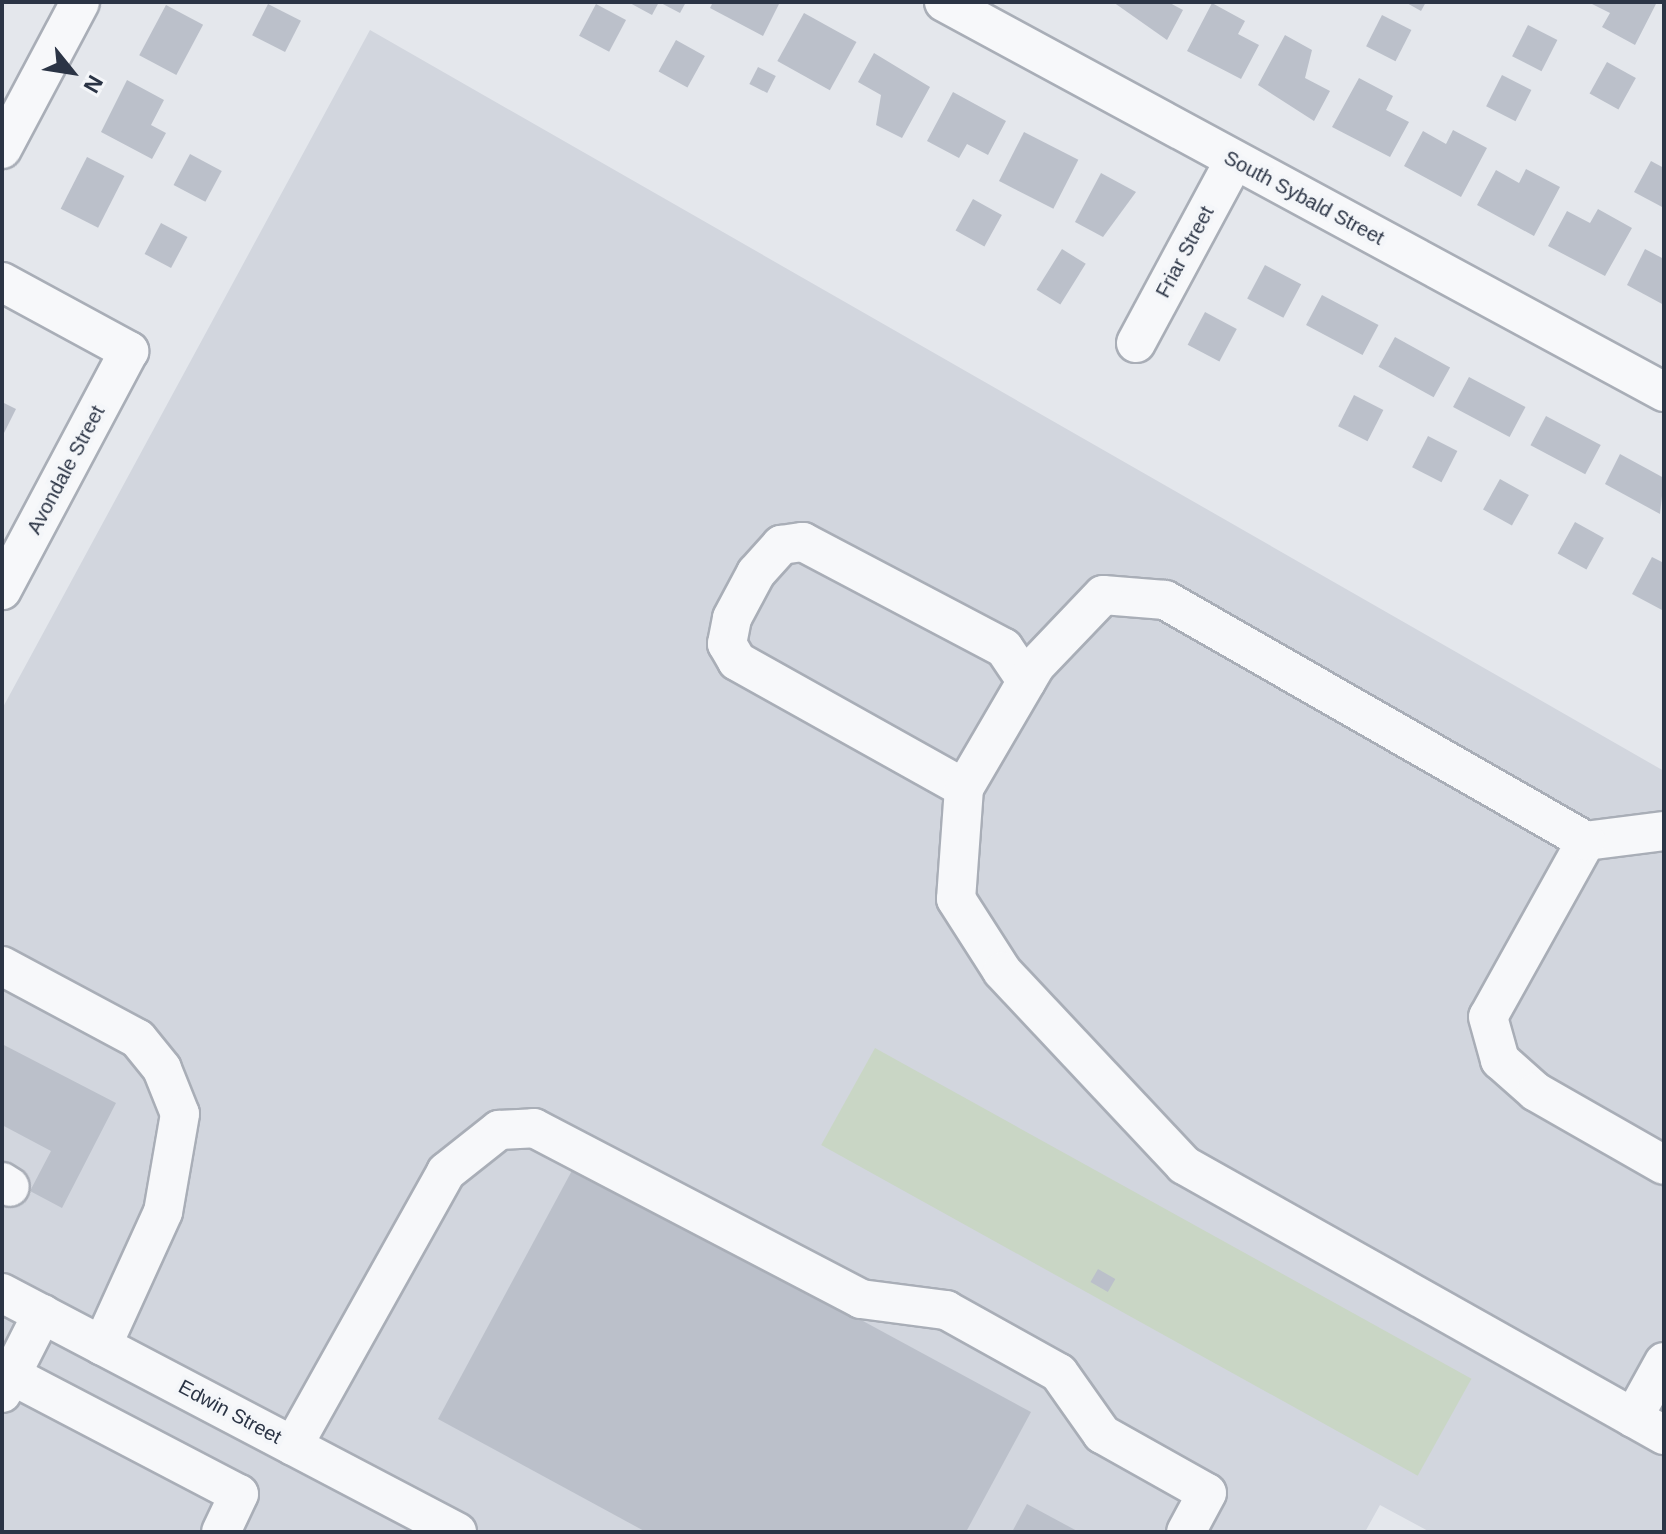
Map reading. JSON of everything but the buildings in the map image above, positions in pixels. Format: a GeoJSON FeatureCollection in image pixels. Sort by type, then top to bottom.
{"type":"FeatureCollection","features":[{"type":"Feature","properties":{"kind":"street"},"geometry":{"type":"LineString","coordinates":[[2,149],[80,2]]}},
{"type":"Feature","properties":{"kind":"street","name":"South Sybald Street"},"geometry":{"type":"LineString","coordinates":[[944,2],[1664,392]]}},
{"type":"Feature","properties":{"kind":"street","name":"Friar Street"},"geometry":{"type":"LineString","coordinates":[[1136,343],[1234,161]]}},
{"type":"Feature","properties":{"kind":"street","name":"Avondale Street"},"geometry":{"type":"LineString","coordinates":[[2,282],[129,351],[2,590]]}},
{"type":"Feature","properties":{"kind":"street"},"geometry":{"type":"LineString","coordinates":[[964,788],[737,661],[727,644],[732,618],[756,573],[781,545],[814,546],[1004,648],[1026,681]]}},
{"type":"Feature","properties":{"kind":"street"},"geometry":{"type":"LineString","coordinates":[[1664,831],[1586,841],[1165,600],[1103,595],[1026,681],[964,788],[956,899],[1002,971],[1184,1165],[1649,1426],[1664,1362]]}},
{"type":"Feature","properties":{"kind":"street"},"geometry":{"type":"LineString","coordinates":[[1586,841],[1488,1017],[1500,1060],[1536,1092],[1664,1165]]}},
{"type":"Feature","properties":{"kind":"street"},"geometry":{"type":"LineString","coordinates":[[2,966],[138,1039],[162,1069],[180,1114],[163,1212],[102,1346]]}},
{"type":"Feature","properties":{"kind":"street"},"geometry":{"type":"LineString","coordinates":[[293,1446],[446,1172],[499,1130],[534,1128],[861,1299],[946,1310],[1059,1373],[1102,1434],[1207,1493],[1186,1532]]}},
{"type":"Feature","properties":{"kind":"street","name":"Edwin Street"},"geometry":{"type":"LineString","coordinates":[[2,1293],[457,1532]]}},
{"type":"Feature","properties":{"kind":"street"},"geometry":{"type":"LineString","coordinates":[[42,1314],[7,1384],[239,1494],[221,1532]]}},
{"type":"Feature","properties":{"kind":"shaded area"},"geometry":{"type":"Polygon","coordinates":[[[370,30],[1664,771],[1664,1532],[1430,1532],[1380,1505],[1365,1532],[2,1532],[2,709],[370,30]]]}},
{"type":"Feature","properties":{"kind":"green space"},"geometry":{"type":"Polygon","coordinates":[[[875,1048],[1471,1379],[1418,1476],[821,1145],[875,1048]]]}}]}
